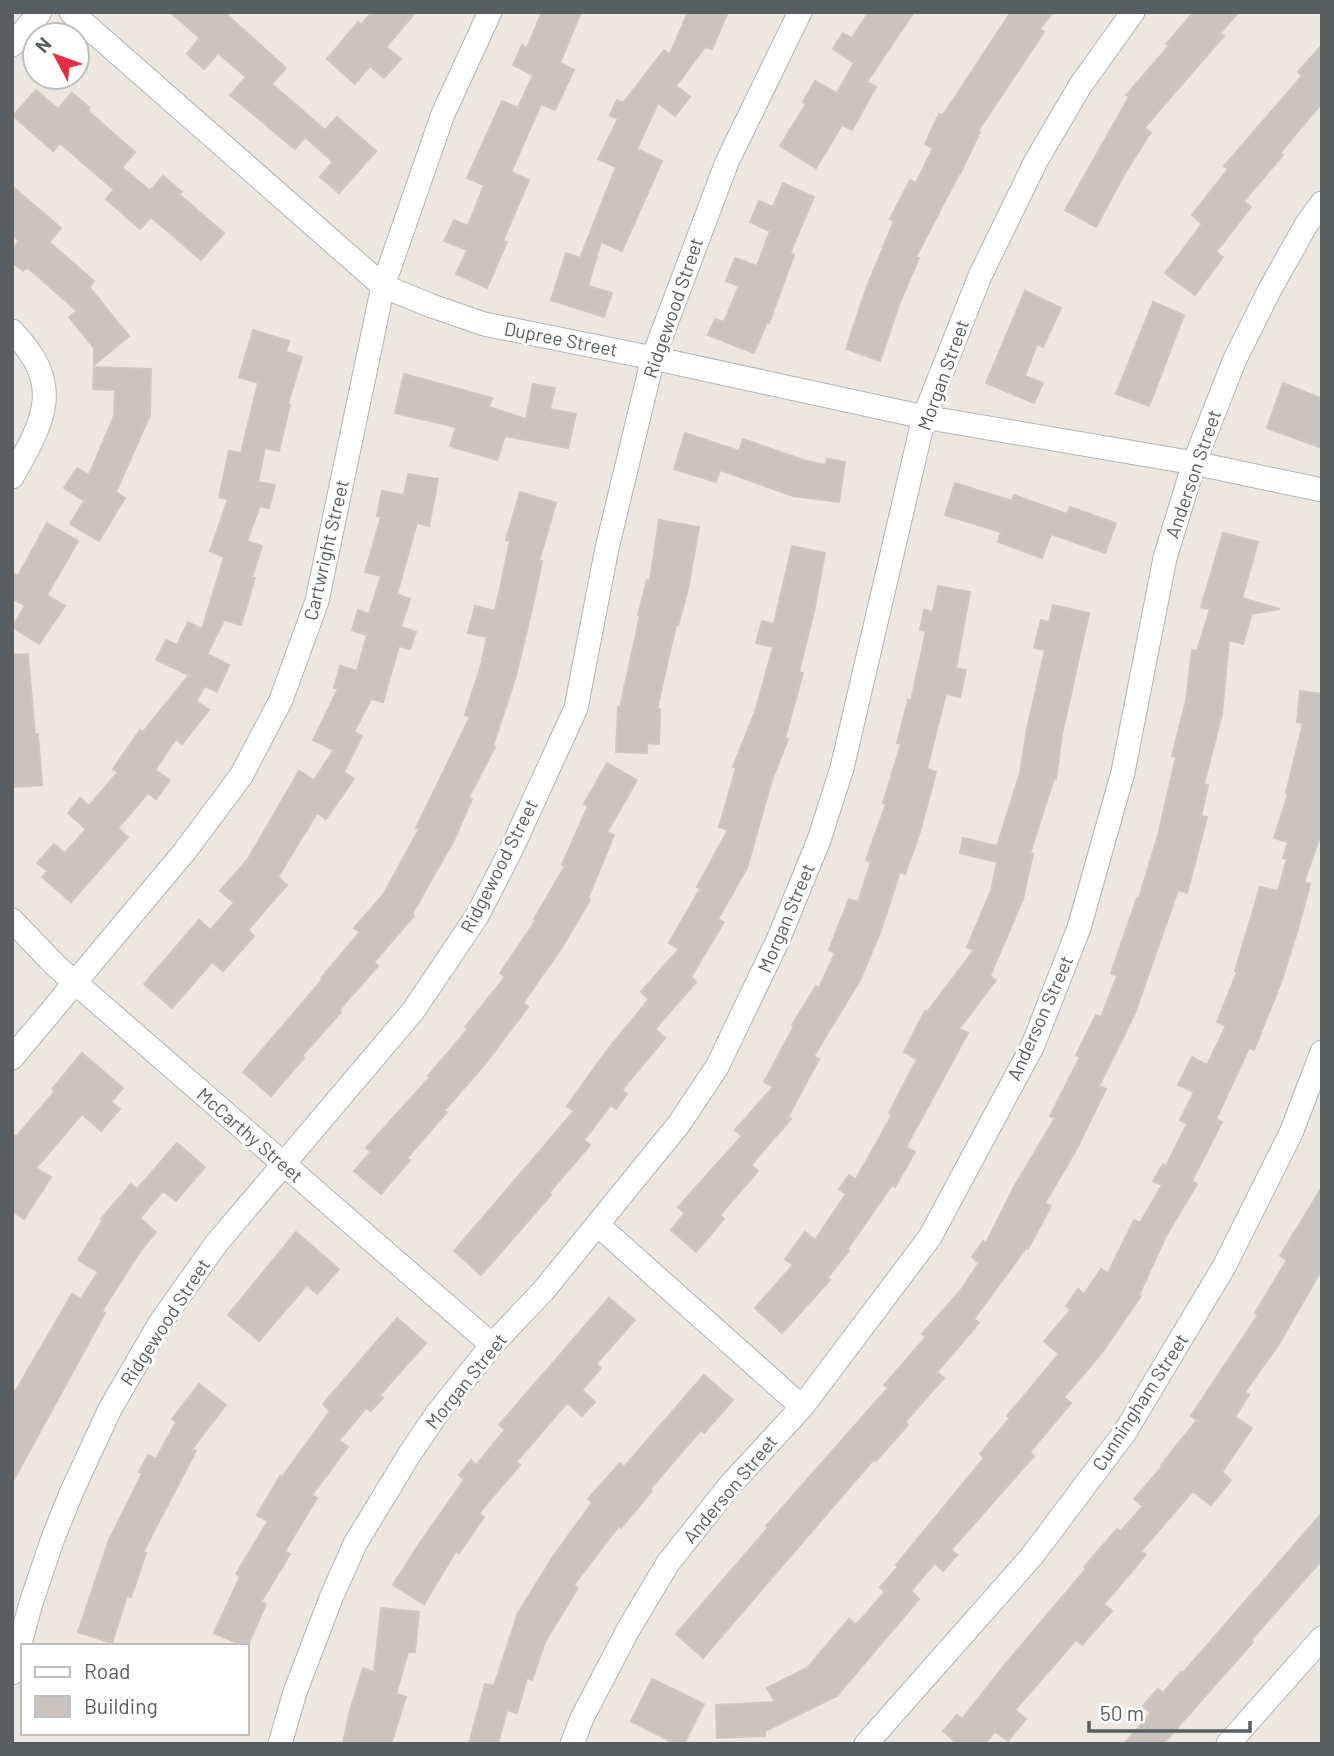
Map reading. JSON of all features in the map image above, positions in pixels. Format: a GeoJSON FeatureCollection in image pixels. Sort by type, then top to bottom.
{"type":"FeatureCollection","features":[{"type":"Feature","properties":{"kind":"street"},"geometry":{"type":"LineString","coordinates":[[12,45],[40,12]]}},
{"type":"Feature","properties":{"kind":"street","name":"Dupree Street"},"geometry":{"type":"LineString","coordinates":[[71,12],[383,286],[432,306],[484,324],[924,417],[1194,463]]}},
{"type":"Feature","properties":{"kind":"street","name":"Cartwright Street"},"geometry":{"type":"LineString","coordinates":[[12,1058],[185,851],[241,776],[281,700],[317,601],[383,286],[443,114],[490,12]]}},
{"type":"Feature","properties":{"kind":"street","name":"Ridgewood Street"},"geometry":{"type":"LineString","coordinates":[[12,1673],[31,1603],[53,1538],[110,1409],[160,1324],[216,1244],[413,1011],[470,927],[512,848],[576,708],[607,548],[653,358],[727,162],[800,12]]}},
{"type":"Feature","properties":{"kind":"street","name":"Morgan Street"},"geometry":{"type":"LineString","coordinates":[[280,1744],[312,1644],[355,1545],[409,1455],[436,1415],[492,1346],[544,1290],[678,1124],[717,1067],[778,940],[809,865],[842,768],[924,417],[980,276],[1036,161],[1080,86],[1133,12]]}},
{"type":"Feature","properties":{"kind":"street","name":"Anderson Street"},"geometry":{"type":"LineString","coordinates":[[572,1744],[582,1718],[628,1630],[668,1563],[731,1484],[802,1407],[930,1237],[1032,1045],[1079,928],[1123,772],[1165,558],[1194,463],[1235,359],[1269,291],[1322,202]]}},
{"type":"Feature","properties":{"kind":"street"},"geometry":{"type":"LineString","coordinates":[[12,331],[32,357],[40,373],[45,406],[37,435],[12,477]]}},
{"type":"Feature","properties":{"kind":"street"},"geometry":{"type":"LineString","coordinates":[[1194,463],[1322,490]]}},
{"type":"Feature","properties":{"kind":"street","name":"McCarthy Street"},"geometry":{"type":"LineString","coordinates":[[12,920],[55,965],[492,1346]]}},
{"type":"Feature","properties":{"kind":"street","name":"Cunningham Street"},"geometry":{"type":"LineString","coordinates":[[866,1744],[1032,1556],[1125,1432],[1225,1265],[1291,1133],[1322,1052]]}},
{"type":"Feature","properties":{"kind":"street"},"geometry":{"type":"LineString","coordinates":[[597,1225],[802,1407]]}},
{"type":"Feature","properties":{"kind":"street"},"geometry":{"type":"LineString","coordinates":[[1228,1744],[1322,1638]]}},
{"type":"Feature","properties":{"kind":"building"},"geometry":{"type":"Polygon","coordinates":[[[170,12],[224,12],[286,68],[272,84],[325,130],[337,117],[376,151],[339,193],[320,177],[333,162],[305,137],[295,149],[230,95],[246,77],[218,53],[204,69],[187,54],[200,38],[170,12]]]}},
{"type":"Feature","properties":{"kind":"building"},"geometry":{"type":"Polygon","coordinates":[[[372,12],[416,12],[386,47],[401,59],[384,78],[370,66],[355,84],[327,59],[358,22],[361,25],[372,12]]]}},
{"type":"Feature","properties":{"kind":"building"},"geometry":{"type":"Polygon","coordinates":[[[542,12],[581,12],[560,63],[574,70],[555,110],[541,104],[511,172],[529,180],[503,241],[507,242],[487,288],[456,274],[467,250],[444,241],[454,220],[468,226],[484,185],[467,178],[502,101],[518,108],[533,75],[513,65],[522,45],[527,48],[542,12]]]}},
{"type":"Feature","properties":{"kind":"building"},"geometry":{"type":"Polygon","coordinates":[[[688,12],[728,12],[712,49],[705,47],[676,86],[690,97],[675,116],[658,103],[637,149],[662,161],[622,251],[601,242],[588,286],[612,293],[604,317],[551,300],[566,253],[580,258],[616,167],[598,159],[618,119],[610,115],[617,100],[623,103],[664,50],[670,54],[688,12]]]}},
{"type":"Feature","properties":{"kind":"building"},"geometry":{"type":"Polygon","coordinates":[[[869,12],[914,12],[867,82],[876,87],[852,130],[842,125],[816,168],[780,146],[806,104],[803,102],[815,81],[837,93],[854,63],[833,49],[843,33],[852,38],[869,12]]]}},
{"type":"Feature","properties":{"kind":"building"},"geometry":{"type":"Polygon","coordinates":[[[1011,12],[1053,12],[1040,29],[1044,32],[978,131],[980,132],[960,174],[916,257],[919,258],[900,302],[880,361],[846,349],[866,289],[894,221],[890,219],[910,180],[916,183],[933,148],[925,144],[939,114],[943,115],[1011,12]]]}},
{"type":"Feature","properties":{"kind":"building"},"geometry":{"type":"Polygon","coordinates":[[[1194,12],[1239,12],[1220,33],[1224,36],[1144,128],[1151,132],[1096,227],[1065,210],[1129,97],[1126,95],[1169,46],[1166,44],[1194,12]]]}},
{"type":"Feature","properties":{"kind":"building"},"geometry":{"type":"Polygon","coordinates":[[[1322,45],[1322,103],[1244,201],[1251,207],[1216,252],[1223,257],[1195,295],[1165,273],[1202,224],[1192,215],[1228,169],[1224,166],[1302,76],[1298,72],[1322,45]]]}},
{"type":"Feature","properties":{"kind":"building"},"geometry":{"type":"Polygon","coordinates":[[[35,91],[58,109],[72,93],[90,108],[88,111],[135,152],[122,167],[150,191],[163,176],[182,192],[179,194],[224,233],[201,260],[151,217],[140,229],[106,199],[114,190],[60,143],[53,151],[13,116],[35,91]]]}},
{"type":"Feature","properties":{"kind":"building"},"geometry":{"type":"Polygon","coordinates":[[[783,183],[814,197],[790,253],[794,255],[769,323],[767,322],[754,353],[708,335],[715,319],[724,322],[739,286],[726,281],[735,258],[757,266],[770,231],[750,222],[759,201],[773,207],[783,183]]]}},
{"type":"Feature","properties":{"kind":"building"},"geometry":{"type":"Polygon","coordinates":[[[12,186],[61,228],[49,242],[94,281],[89,287],[129,336],[94,365],[94,348],[69,317],[77,311],[27,267],[23,271],[12,262],[12,249],[19,241],[12,235],[12,186]]]}},
{"type":"Feature","properties":{"kind":"building"},"geometry":{"type":"Polygon","coordinates":[[[1025,291],[1061,308],[1043,347],[1037,344],[1025,376],[1043,383],[1034,403],[986,383],[1025,291]]]}},
{"type":"Feature","properties":{"kind":"building"},"geometry":{"type":"Polygon","coordinates":[[[1153,302],[1184,315],[1149,406],[1116,394],[1153,302]]]}},
{"type":"Feature","properties":{"kind":"building"},"geometry":{"type":"Polygon","coordinates":[[[253,330],[289,341],[286,352],[302,357],[288,404],[290,405],[279,451],[265,448],[258,482],[275,485],[269,508],[260,506],[247,541],[262,546],[241,625],[224,620],[207,654],[229,665],[217,692],[205,686],[196,701],[209,710],[182,744],[176,739],[155,770],[170,780],[156,799],[148,793],[118,828],[128,837],[71,902],[42,877],[48,871],[37,863],[54,844],[65,853],[86,829],[68,813],[80,798],[89,806],[118,772],[113,769],[140,730],[143,732],[189,675],[156,660],[166,640],[177,645],[188,622],[202,629],[224,557],[210,551],[228,499],[219,497],[229,451],[241,453],[258,383],[239,377],[253,330]]]}},
{"type":"Feature","properties":{"kind":"building"},"geometry":{"type":"Polygon","coordinates":[[[94,367],[151,369],[150,415],[116,492],[125,498],[99,541],[70,524],[84,501],[64,488],[77,468],[89,475],[114,416],[115,390],[93,389],[94,367]]]}},
{"type":"Feature","properties":{"kind":"building"},"geometry":{"type":"Polygon","coordinates":[[[404,374],[492,398],[489,407],[526,419],[533,384],[555,388],[550,409],[576,414],[568,448],[505,436],[497,460],[450,446],[456,427],[395,413],[404,374]]]}},
{"type":"Feature","properties":{"kind":"building"},"geometry":{"type":"Polygon","coordinates":[[[1283,383],[1322,399],[1322,448],[1267,428],[1283,383]]]}},
{"type":"Feature","properties":{"kind":"building"},"geometry":{"type":"Polygon","coordinates":[[[685,433],[739,451],[743,439],[806,461],[826,465],[827,459],[845,462],[839,502],[793,496],[720,470],[716,482],[674,469],[685,433]]]}},
{"type":"Feature","properties":{"kind":"building"},"geometry":{"type":"Polygon","coordinates":[[[408,474],[438,479],[429,526],[417,523],[397,594],[410,599],[401,627],[416,632],[410,649],[399,646],[383,702],[371,699],[354,732],[362,736],[344,772],[354,779],[326,819],[317,813],[278,877],[287,885],[248,930],[254,936],[223,971],[212,962],[172,1008],[144,984],[199,920],[210,930],[234,903],[220,891],[248,859],[299,771],[314,780],[334,750],[313,740],[338,689],[334,688],[340,666],[357,671],[367,635],[352,630],[358,610],[369,614],[381,576],[365,572],[381,517],[377,516],[382,491],[404,495],[408,474]]]}},
{"type":"Feature","properties":{"kind":"building"},"geometry":{"type":"Polygon","coordinates":[[[955,483],[1012,501],[1014,495],[1067,514],[1070,507],[1116,523],[1105,553],[1051,534],[1042,558],[998,542],[1001,532],[945,515],[955,483]]]}},
{"type":"Feature","properties":{"kind":"building"},"geometry":{"type":"Polygon","coordinates":[[[520,492],[556,503],[539,561],[542,561],[515,679],[493,746],[495,747],[469,797],[472,799],[454,840],[412,914],[414,916],[374,962],[378,966],[339,1010],[341,1012],[271,1096],[243,1072],[360,932],[354,928],[383,895],[419,829],[416,828],[470,717],[465,715],[483,659],[487,637],[468,633],[475,606],[495,611],[510,541],[506,540],[520,492]]]}},
{"type":"Feature","properties":{"kind":"building"},"geometry":{"type":"Polygon","coordinates":[[[659,520],[699,527],[688,589],[676,625],[657,709],[660,709],[659,744],[647,743],[647,753],[616,752],[618,707],[640,616],[638,615],[647,580],[650,580],[659,520]]]}},
{"type":"Feature","properties":{"kind":"building"},"geometry":{"type":"Polygon","coordinates":[[[47,523],[78,541],[47,595],[65,606],[39,644],[12,627],[25,606],[12,598],[12,572],[18,576],[47,523]]]}},
{"type":"Feature","properties":{"kind":"building"},"geometry":{"type":"Polygon","coordinates":[[[1223,533],[1258,542],[1242,598],[1280,609],[1245,615],[1251,616],[1243,644],[1229,640],[1222,714],[1204,784],[1208,785],[1201,816],[1207,817],[1187,893],[1178,890],[1135,1013],[1099,1086],[1106,1089],[1076,1150],[1045,1203],[1051,1206],[1028,1249],[1026,1248],[974,1319],[979,1323],[937,1372],[944,1378],[905,1422],[908,1425],[876,1461],[874,1459],[703,1658],[676,1634],[768,1528],[766,1526],[888,1388],[884,1385],[926,1337],[922,1334],[960,1291],[979,1263],[972,1257],[983,1241],[986,1243],[1014,1187],[1055,1118],[1050,1116],[1080,1057],[1076,1055],[1096,1015],[1101,1017],[1117,976],[1111,973],[1139,898],[1158,835],[1176,757],[1172,756],[1186,701],[1192,650],[1197,651],[1210,609],[1201,607],[1223,533]]]}},
{"type":"Feature","properties":{"kind":"building"},"geometry":{"type":"Polygon","coordinates":[[[792,546],[825,553],[799,672],[803,673],[785,738],[788,739],[772,780],[747,868],[718,919],[724,922],[691,977],[696,982],[655,1029],[665,1038],[622,1090],[627,1094],[616,1109],[611,1105],[584,1140],[590,1145],[549,1193],[551,1195],[481,1275],[454,1251],[574,1111],[567,1106],[649,999],[641,992],[679,949],[669,943],[700,889],[697,887],[728,830],[719,827],[736,768],[733,767],[756,709],[773,647],[756,643],[762,621],[774,624],[792,546]]]}},
{"type":"Feature","properties":{"kind":"building"},"geometry":{"type":"Polygon","coordinates":[[[938,586],[970,592],[956,668],[966,670],[960,697],[946,694],[927,769],[936,772],[920,832],[905,874],[900,872],[880,933],[860,980],[814,1056],[819,1059],[788,1117],[791,1119],[751,1165],[758,1171],[720,1215],[724,1219],[696,1252],[671,1230],[685,1213],[678,1207],[742,1136],[735,1130],[773,1087],[764,1082],[794,1026],[792,1025],[816,986],[819,988],[835,953],[829,950],[849,899],[858,902],[871,862],[866,860],[886,804],[883,803],[901,744],[897,743],[908,700],[911,701],[926,631],[920,630],[924,610],[933,612],[938,586]]]}},
{"type":"Feature","properties":{"kind":"building"},"geometry":{"type":"Polygon","coordinates":[[[1053,605],[1089,613],[1062,734],[1056,779],[1030,853],[1033,854],[1023,899],[990,976],[996,980],[959,1029],[968,1033],[906,1147],[915,1152],[895,1187],[892,1185],[847,1250],[849,1251],[827,1278],[830,1280],[782,1333],[755,1308],[793,1265],[785,1259],[805,1232],[815,1240],[846,1194],[839,1189],[849,1175],[856,1179],[892,1115],[889,1113],[917,1059],[904,1052],[925,1011],[927,1012],[974,950],[967,947],[991,891],[997,862],[960,853],[963,838],[997,846],[1020,773],[1045,650],[1034,648],[1041,620],[1049,622],[1053,605]]]}},
{"type":"Feature","properties":{"kind":"building"},"geometry":{"type":"Polygon","coordinates":[[[28,654],[42,785],[12,787],[12,655],[28,654]]]}},
{"type":"Feature","properties":{"kind":"building"},"geometry":{"type":"Polygon","coordinates":[[[1300,691],[1322,694],[1322,831],[1304,882],[1310,884],[1282,980],[1254,1050],[1249,1048],[1216,1119],[1222,1122],[1192,1181],[1197,1184],[1166,1236],[1139,1295],[1141,1296],[1101,1354],[1064,1397],[1071,1403],[1030,1452],[1034,1456],[951,1550],[957,1555],[943,1571],[935,1563],[911,1591],[919,1599],[837,1696],[765,1731],[765,1736],[717,1738],[716,1705],[775,1702],[767,1688],[807,1668],[849,1619],[856,1625],[885,1592],[880,1587],[898,1567],[896,1565],[984,1458],[980,1454],[1010,1418],[1007,1416],[1059,1354],[1044,1341],[1071,1310],[1066,1306],[1078,1289],[1084,1294],[1101,1269],[1108,1273],[1134,1220],[1140,1223],[1162,1185],[1153,1181],[1163,1164],[1166,1166],[1187,1124],[1180,1120],[1194,1092],[1178,1085],[1192,1057],[1207,1065],[1226,1026],[1217,1022],[1237,972],[1235,971],[1260,887],[1278,891],[1287,859],[1283,858],[1288,842],[1274,838],[1288,794],[1286,793],[1303,723],[1297,722],[1300,691]]]}},
{"type":"Feature","properties":{"kind":"building"},"geometry":{"type":"Polygon","coordinates":[[[607,763],[637,780],[607,832],[614,835],[588,898],[590,900],[563,946],[523,1003],[528,1007],[381,1194],[354,1171],[371,1152],[366,1148],[430,1077],[428,1076],[468,1029],[465,1027],[505,977],[500,973],[536,920],[534,919],[565,866],[562,865],[588,806],[584,804],[607,763]]]}},
{"type":"Feature","properties":{"kind":"building"},"geometry":{"type":"Polygon","coordinates":[[[82,1053],[123,1088],[111,1102],[120,1109],[101,1131],[82,1114],[36,1168],[51,1177],[24,1219],[12,1211],[12,1136],[17,1136],[55,1091],[52,1089],[82,1053]]]}},
{"type":"Feature","properties":{"kind":"building"},"geometry":{"type":"Polygon","coordinates":[[[177,1143],[205,1167],[176,1201],[163,1191],[140,1218],[156,1232],[141,1250],[102,1311],[105,1313],[12,1483],[12,1397],[72,1294],[81,1299],[98,1272],[78,1260],[103,1220],[101,1219],[131,1184],[137,1189],[177,1143]]]}},
{"type":"Feature","properties":{"kind":"building"},"geometry":{"type":"Polygon","coordinates":[[[1322,1187],[1322,1269],[1279,1344],[1245,1392],[1249,1395],[1235,1417],[1252,1428],[1222,1472],[1231,1480],[1211,1505],[1193,1491],[1141,1551],[1146,1555],[1104,1604],[1112,1611],[1082,1645],[1076,1640],[1015,1710],[1026,1719],[1008,1741],[995,1731],[985,1744],[957,1744],[943,1731],[957,1715],[962,1719],[1086,1569],[1084,1567],[1117,1529],[1120,1532],[1143,1506],[1134,1499],[1197,1420],[1191,1416],[1258,1315],[1255,1313],[1287,1260],[1280,1256],[1322,1187]]]}},
{"type":"Feature","properties":{"kind":"building"},"geometry":{"type":"Polygon","coordinates":[[[296,1232],[339,1269],[317,1294],[307,1285],[259,1341],[228,1315],[296,1232]]]}},
{"type":"Feature","properties":{"kind":"building"},"geometry":{"type":"Polygon","coordinates":[[[609,1298],[635,1320],[596,1364],[601,1368],[582,1390],[595,1402],[582,1416],[567,1403],[516,1462],[520,1465],[479,1513],[484,1517],[459,1553],[456,1551],[424,1604],[393,1585],[464,1480],[459,1475],[471,1460],[476,1465],[505,1430],[499,1425],[609,1298]]]}},
{"type":"Feature","properties":{"kind":"building"},"geometry":{"type":"Polygon","coordinates":[[[397,1318],[426,1343],[380,1395],[383,1398],[371,1411],[366,1408],[339,1440],[348,1447],[312,1495],[317,1498],[285,1551],[290,1554],[261,1602],[266,1604],[248,1645],[240,1644],[214,1633],[240,1577],[236,1574],[268,1521],[257,1515],[280,1476],[282,1477],[330,1411],[323,1404],[397,1318]]]}},
{"type":"Feature","properties":{"kind":"building"},"geometry":{"type":"Polygon","coordinates":[[[704,1375],[733,1400],[704,1433],[701,1430],[650,1489],[652,1491],[621,1528],[619,1526],[574,1585],[578,1588],[545,1642],[532,1680],[527,1678],[517,1713],[507,1710],[498,1744],[469,1744],[485,1684],[494,1686],[518,1613],[554,1555],[592,1503],[588,1499],[620,1463],[624,1467],[704,1375]]]}},
{"type":"Feature","properties":{"kind":"building"},"geometry":{"type":"Polygon","coordinates":[[[199,1384],[226,1405],[192,1449],[196,1451],[143,1552],[146,1553],[131,1597],[127,1596],[112,1643],[78,1632],[109,1540],[142,1474],[139,1472],[148,1455],[156,1459],[176,1422],[172,1419],[199,1384]]]}},
{"type":"Feature","properties":{"kind":"building"},"geometry":{"type":"Polygon","coordinates":[[[1322,1513],[1322,1560],[1251,1640],[1253,1642],[1163,1744],[1124,1744],[1151,1713],[1143,1706],[1158,1689],[1163,1693],[1181,1672],[1182,1674],[1322,1513]]]}},
{"type":"Feature","properties":{"kind":"building"},"geometry":{"type":"Polygon","coordinates":[[[381,1608],[419,1612],[415,1652],[408,1652],[396,1694],[406,1697],[391,1744],[343,1744],[363,1668],[374,1672],[381,1608]]]}},
{"type":"Feature","properties":{"kind":"building"},"geometry":{"type":"Polygon","coordinates":[[[652,1679],[704,1704],[684,1744],[676,1744],[631,1721],[652,1679]]]}}]}
